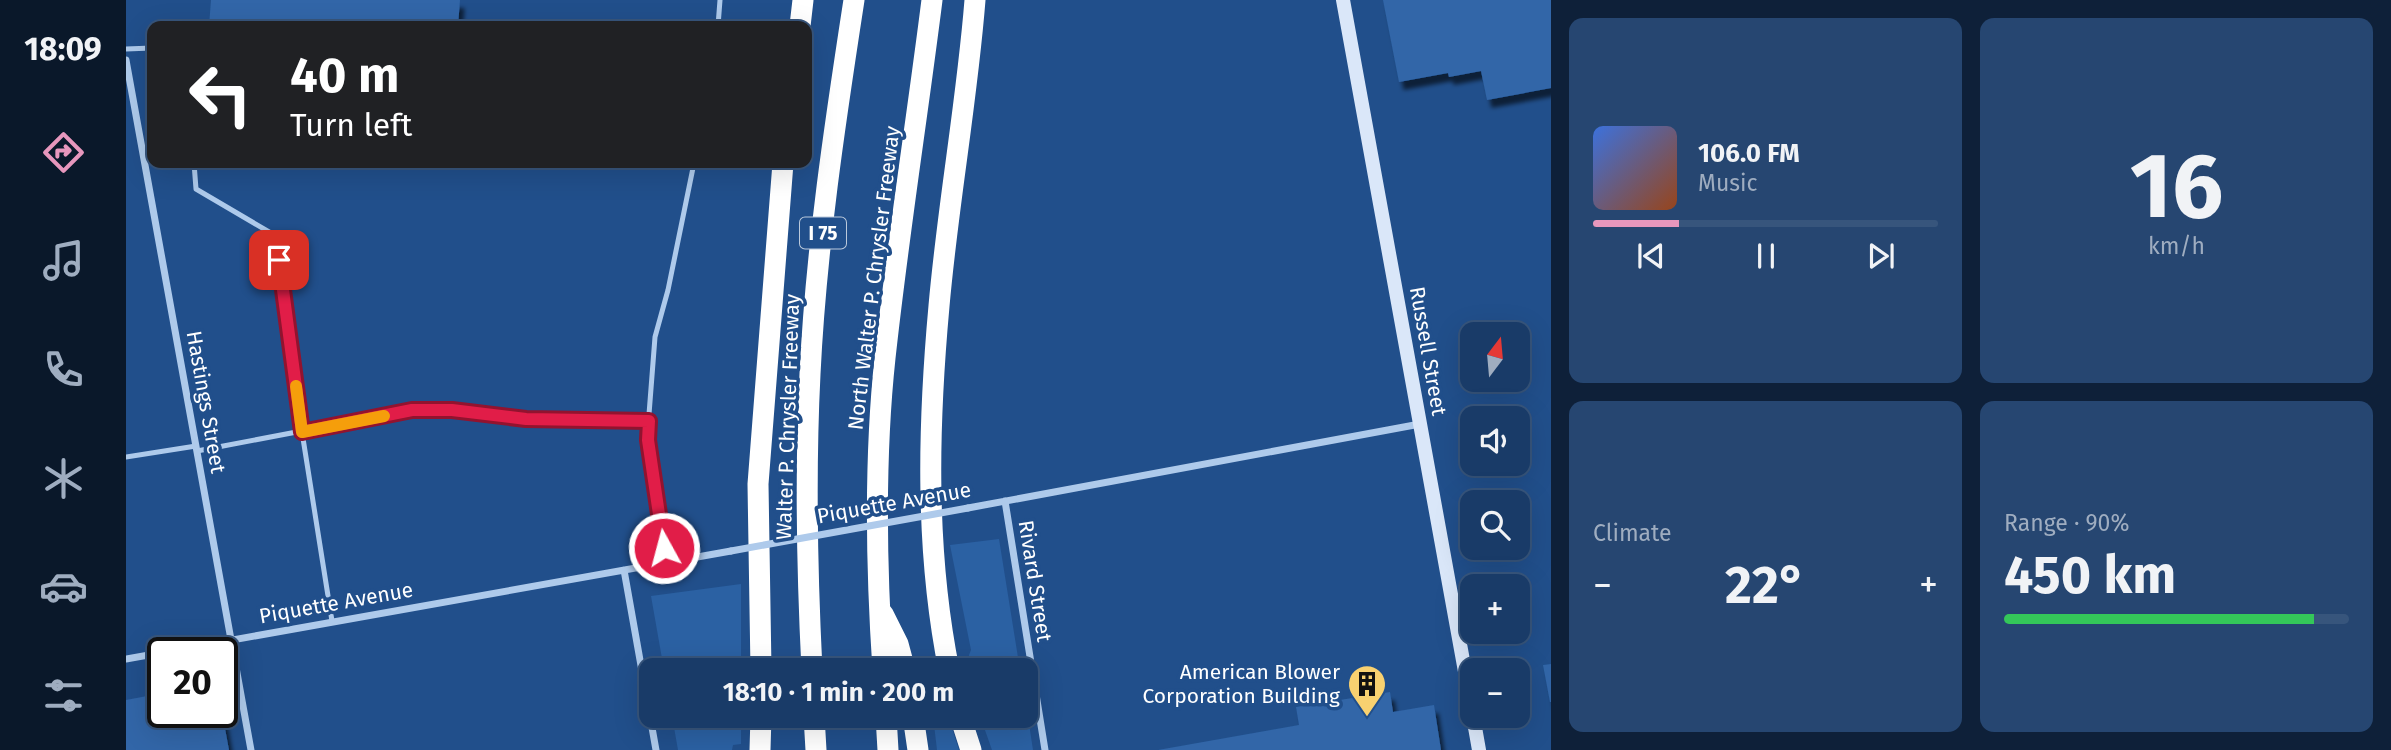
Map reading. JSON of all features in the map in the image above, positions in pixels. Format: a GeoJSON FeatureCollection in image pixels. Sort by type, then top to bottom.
{"type":"FeatureCollection","features":[{"type":"Feature","properties":{"kind":"highway"},"geometry":{"type":"LineString","coordinates":[[801,21],[803,0]]}},
{"type":"Feature","properties":{"kind":"highway","name":"Walter P. Chrysler Freeway"},"geometry":{"type":"LineString","coordinates":[[812,658],[806,468],[810,372],[830,173],[854,0]]}},
{"type":"Feature","properties":{"kind":"highway","name":"North Walter P. Chrysler Freeway"},"geometry":{"type":"LineString","coordinates":[[879,605],[878,459],[885,358],[932,0]]}},
{"type":"Feature","properties":{"kind":"highway"},"geometry":{"type":"LineString","coordinates":[[947,658],[934,573],[931,447],[939,304],[975,0]]}},
{"type":"Feature","properties":{"kind":"highway"},"geometry":{"type":"LineString","coordinates":[[761,658],[758,484],[783,168]]}},
{"type":"Feature","properties":{"kind":"highway"},"geometry":{"type":"LineString","coordinates":[[879,605],[882,658]]}},
{"type":"Feature","properties":{"kind":"highway"},"geometry":{"type":"LineString","coordinates":[[879,605],[902,658]]}},
{"type":"Feature","properties":{"kind":"highway"},"geometry":{"type":"LineString","coordinates":[[760,750],[761,728]]}},
{"type":"Feature","properties":{"kind":"highway"},"geometry":{"type":"LineString","coordinates":[[815,728],[816,750]]}},
{"type":"Feature","properties":{"kind":"highway"},"geometry":{"type":"LineString","coordinates":[[887,728],[888,750]]}},
{"type":"Feature","properties":{"kind":"highway"},"geometry":{"type":"LineString","coordinates":[[915,728],[918,750]]}},
{"type":"Feature","properties":{"kind":"highway"},"geometry":{"type":"LineString","coordinates":[[964,728],[971,750]]}},
{"type":"Feature","properties":{"kind":"street","name":"Russell Street"},"geometry":{"type":"LineString","coordinates":[[1343,0],[1463,658]]}},
{"type":"Feature","properties":{"kind":"street","name":"Hastings Street"},"geometry":{"type":"LineString","coordinates":[[126,60],[230,637]]}},
{"type":"Feature","properties":{"kind":"street","name":"Piquette Avenue"},"geometry":{"type":"LineString","coordinates":[[238,639],[1420,425]]}},
{"type":"Feature","properties":{"kind":"street","name":"Rivard Street"},"geometry":{"type":"LineString","coordinates":[[1005,501],[1045,750]]}},
{"type":"Feature","properties":{"kind":"street"},"geometry":{"type":"LineString","coordinates":[[624,570],[656,750]]}},
{"type":"Feature","properties":{"kind":"street","name":"Piquette Avenue"},"geometry":{"type":"LineString","coordinates":[[126,659],[147,655]]}},
{"type":"Feature","properties":{"kind":"street","name":"Hastings Street"},"geometry":{"type":"LineString","coordinates":[[238,678],[251,750]]}},
{"type":"Feature","properties":{"kind":"street"},"geometry":{"type":"LineString","coordinates":[[1475,728],[1479,750]]}},
{"type":"Feature","properties":{"kind":"lane"},"geometry":{"type":"LineString","coordinates":[[718,21],[720,0]]}},
{"type":"Feature","properties":{"kind":"lane"},"geometry":{"type":"LineString","coordinates":[[126,49],[147,48]]}},
{"type":"Feature","properties":{"kind":"lane"},"geometry":{"type":"LineString","coordinates":[[194,168],[196,189],[276,236],[302,432],[332,621]]}},
{"type":"Feature","properties":{"kind":"lane"},"geometry":{"type":"LineString","coordinates":[[665,562],[648,440],[649,421],[655,337],[668,290],[693,168]]}},
{"type":"Feature","properties":{"kind":"lane"},"geometry":{"type":"LineString","coordinates":[[126,457],[302,432],[412,410],[452,410],[526,419],[649,421]]}},
{"type":"Feature","properties":{"kind":"shaded area"},"geometry":{"type":"Polygon","coordinates":[[[999,539],[1018,658],[969,658],[971,650],[950,545],[999,539]]]}},
{"type":"Feature","properties":{"kind":"shaded area"},"geometry":{"type":"Polygon","coordinates":[[[741,584],[741,658],[662,658],[651,596],[741,584]]]}},
{"type":"Feature","properties":{"kind":"shaded area"},"geometry":{"type":"Polygon","coordinates":[[[674,728],[741,728],[741,744],[733,745],[732,750],[678,750],[674,728]]]}},
{"type":"Feature","properties":{"kind":"shaded area"},"geometry":{"type":"Polygon","coordinates":[[[934,728],[952,728],[959,750],[937,750],[934,728]]]}},
{"type":"Feature","properties":{"kind":"shaded area"},"geometry":{"type":"Polygon","coordinates":[[[984,728],[1030,728],[1033,750],[992,750],[984,728]]]}},
{"type":"Feature","properties":{"kind":"building"},"geometry":{"type":"Polygon","coordinates":[[[211,0],[460,0],[458,21],[209,21],[211,0]]]}},
{"type":"Feature","properties":{"kind":"building"},"geometry":{"type":"Polygon","coordinates":[[[1383,0],[1551,0],[1551,88],[1487,100],[1481,71],[1449,77],[1448,73],[1399,82],[1383,0]]]}},
{"type":"Feature","properties":{"kind":"building"},"geometry":{"type":"Polygon","coordinates":[[[1551,664],[1551,702],[1550,702],[1543,665],[1551,664]]]}},
{"type":"Feature","properties":{"kind":"building","name":"American Blower Corporation Building"},"geometry":{"type":"Polygon","coordinates":[[[1390,692],[1393,712],[1434,705],[1441,750],[1158,750],[1299,725],[1296,707],[1390,692]]]}},
{"type":"Feature","properties":{"kind":"building"},"geometry":{"type":"Polygon","coordinates":[[[147,696],[147,728],[225,728],[229,750],[126,750],[126,700],[147,696]]]}},
{"type":"Feature","properties":{"kind":"slow traffic"},"geometry":{"type":"LineString","coordinates":[[296,386],[302,432],[384,416]]}},
{"type":"Feature","properties":{"kind":"place","name":"American Blower Corporation Building"},"geometry":{"type":"Point","coordinates":[1367,718]}},
{"type":"Feature","properties":{"kind":"route"},"geometry":{"type":"LineString","coordinates":[[279,260],[302,432],[412,410],[452,410],[526,419],[649,421],[648,440],[664,548]]}}]}
